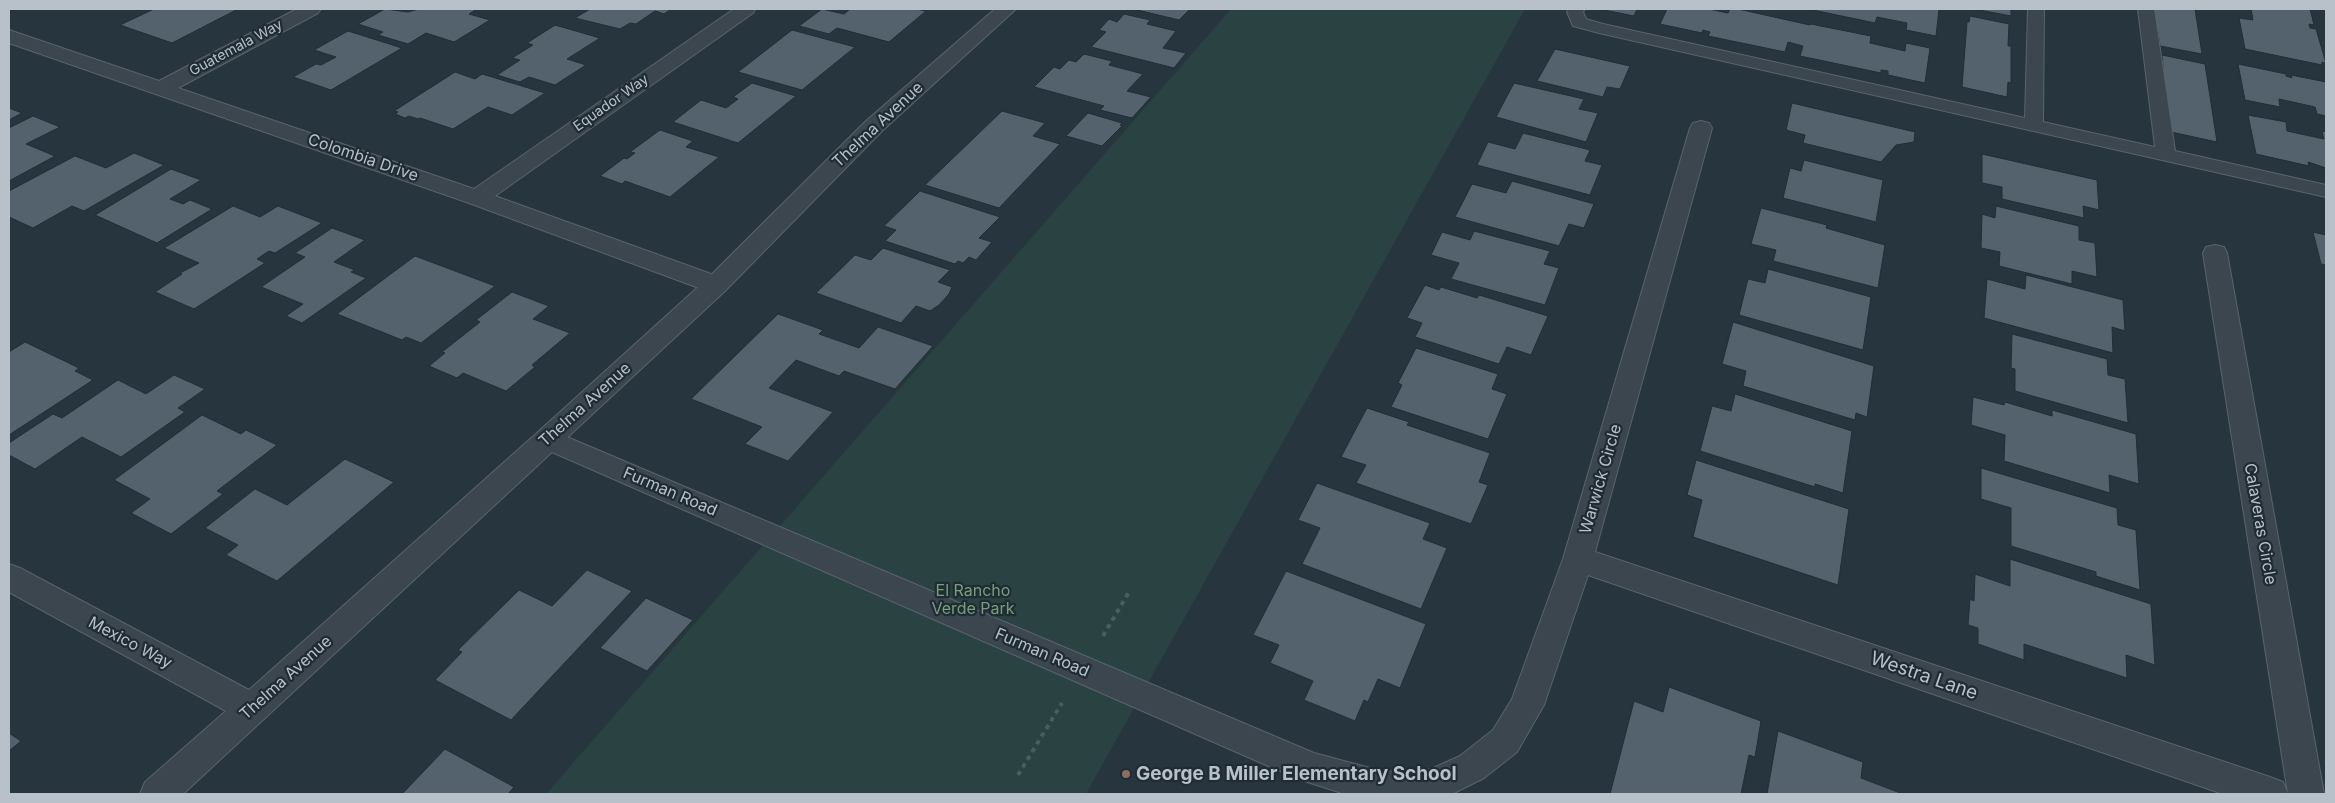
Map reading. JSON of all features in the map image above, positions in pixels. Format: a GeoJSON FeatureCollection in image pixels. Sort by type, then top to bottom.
{"type":"FeatureCollection","features":[{"type":"Feature","properties":{"kind":"street","name":"Guatemala Way"},"geometry":{"type":"LineString","coordinates":[[162,88],[311,9]]}},
{"type":"Feature","properties":{"kind":"street","name":"Equador Way"},"geometry":{"type":"LineString","coordinates":[[477,198],[746,9]]}},
{"type":"Feature","properties":{"kind":"street","name":"Thelma Avenue"},"geometry":{"type":"LineString","coordinates":[[158,794],[716,285],[874,126],[1006,9]]}},
{"type":"Feature","properties":{"kind":"street","name":"Colombia Drive"},"geometry":{"type":"LineString","coordinates":[[9,36],[477,198],[716,285]]}},
{"type":"Feature","properties":{"kind":"street","name":"Warwick Circle"},"geometry":{"type":"LineString","coordinates":[[1434,786],[1472,767],[1505,741],[1527,704],[1578,559],[1701,128]]}},
{"type":"Feature","properties":{"kind":"street","name":"Calaveras Circle"},"geometry":{"type":"LineString","coordinates":[[2215,253],[2306,794]]}},
{"type":"Feature","properties":{"kind":"street","name":"Furman Road"},"geometry":{"type":"LineString","coordinates":[[548,439],[1310,768],[1385,789],[1434,786]]}},
{"type":"Feature","properties":{"kind":"street","name":"Westra Lane"},"geometry":{"type":"LineString","coordinates":[[1578,559],[2270,794]]}},
{"type":"Feature","properties":{"kind":"street","name":"Mexico Way"},"geometry":{"type":"LineString","coordinates":[[9,577],[252,708]]}},
{"type":"Feature","properties":{"kind":"lane"},"geometry":{"type":"LineString","coordinates":[[1577,9],[1575,12],[1578,22],[1599,28],[2326,191]]}},
{"type":"Feature","properties":{"kind":"lane"},"geometry":{"type":"LineString","coordinates":[[2034,126],[2036,9]]}},
{"type":"Feature","properties":{"kind":"lane"},"geometry":{"type":"LineString","coordinates":[[2146,9],[2166,155]]}},
{"type":"Feature","properties":{"kind":"green space","name":"El Rancho Verde Park"},"geometry":{"type":"Polygon","coordinates":[[[1231,9],[1525,9],[1086,794],[546,794],[1231,9]]]}},
{"type":"Feature","properties":{"kind":"building"},"geometry":{"type":"Polygon","coordinates":[[[154,9],[238,9],[172,43],[120,25],[154,9]]]}},
{"type":"Feature","properties":{"kind":"building"},"geometry":{"type":"Polygon","coordinates":[[[385,9],[408,12],[419,9],[477,9],[469,14],[490,20],[454,42],[426,33],[408,44],[378,35],[383,32],[358,24],[385,9]]]}},
{"type":"Feature","properties":{"kind":"building"},"geometry":{"type":"Polygon","coordinates":[[[590,9],[671,9],[664,14],[655,11],[636,24],[630,23],[620,29],[575,18],[590,9]]]}},
{"type":"Feature","properties":{"kind":"building"},"geometry":{"type":"Polygon","coordinates":[[[822,9],[844,14],[850,9],[916,9],[926,11],[889,42],[837,28],[829,34],[799,26],[822,9]]]}},
{"type":"Feature","properties":{"kind":"building"},"geometry":{"type":"Polygon","coordinates":[[[1133,9],[1190,9],[1179,20],[1133,9]]]}},
{"type":"Feature","properties":{"kind":"building"},"geometry":{"type":"Polygon","coordinates":[[[1599,9],[1637,9],[1634,16],[1599,9]]]}},
{"type":"Feature","properties":{"kind":"building"},"geometry":{"type":"Polygon","coordinates":[[[1667,9],[1709,9],[1728,13],[1730,9],[1738,9],[1871,36],[1870,43],[1905,51],[1906,43],[1930,48],[1925,83],[1888,75],[1888,71],[1881,70],[1881,73],[1800,56],[1803,46],[1788,42],[1785,52],[1708,36],[1710,32],[1703,30],[1702,33],[1660,24],[1667,9]]]}},
{"type":"Feature","properties":{"kind":"building"},"geometry":{"type":"Polygon","coordinates":[[[1814,9],[1939,9],[1936,36],[1906,30],[1907,23],[1877,17],[1875,23],[1814,9]]]}},
{"type":"Feature","properties":{"kind":"building"},"geometry":{"type":"Polygon","coordinates":[[[1974,9],[2011,9],[2011,16],[1974,9]]]}},
{"type":"Feature","properties":{"kind":"building"},"geometry":{"type":"Polygon","coordinates":[[[2153,9],[2195,9],[2202,54],[2160,46],[2158,32],[2155,31],[2153,9]]]}},
{"type":"Feature","properties":{"kind":"building"},"geometry":{"type":"Polygon","coordinates":[[[2251,9],[2310,9],[2314,25],[2309,24],[2310,28],[2316,29],[2326,63],[2322,62],[2322,65],[2245,49],[2239,18],[2253,20],[2251,9]]]}},
{"type":"Feature","properties":{"kind":"building"},"geometry":{"type":"Polygon","coordinates":[[[1124,14],[1150,20],[1147,24],[1176,31],[1163,48],[1186,53],[1174,68],[1091,47],[1106,32],[1099,30],[1109,19],[1117,22],[1124,14]]]}},
{"type":"Feature","properties":{"kind":"building"},"geometry":{"type":"Polygon","coordinates":[[[1970,16],[2009,24],[2008,46],[2011,46],[2011,83],[2008,82],[2007,97],[1962,87],[1967,22],[1969,22],[1970,16]]]}},
{"type":"Feature","properties":{"kind":"building"},"geometry":{"type":"Polygon","coordinates":[[[555,25],[600,38],[567,59],[586,65],[555,85],[529,77],[520,82],[497,75],[520,60],[512,58],[533,45],[527,43],[555,25]]]}},
{"type":"Feature","properties":{"kind":"building"},"geometry":{"type":"Polygon","coordinates":[[[792,30],[855,47],[802,90],[738,72],[792,30]]]}},
{"type":"Feature","properties":{"kind":"building"},"geometry":{"type":"Polygon","coordinates":[[[348,31],[402,48],[331,90],[293,77],[316,64],[321,65],[336,57],[314,50],[348,31]]]}},
{"type":"Feature","properties":{"kind":"building"},"geometry":{"type":"Polygon","coordinates":[[[1555,49],[1630,66],[1620,89],[1607,87],[1603,97],[1537,81],[1555,49]]]}},
{"type":"Feature","properties":{"kind":"building"},"geometry":{"type":"Polygon","coordinates":[[[1084,54],[1112,61],[1109,65],[1143,74],[1127,91],[1151,97],[1132,118],[1100,110],[1104,106],[1034,87],[1054,67],[1060,69],[1069,60],[1076,62],[1084,54]]]}},
{"type":"Feature","properties":{"kind":"building"},"geometry":{"type":"Polygon","coordinates":[[[2162,55],[2205,64],[2217,142],[2171,132],[2161,77],[2164,77],[2162,55]]]}},
{"type":"Feature","properties":{"kind":"building"},"geometry":{"type":"Polygon","coordinates":[[[2238,64],[2286,74],[2286,76],[2292,78],[2291,75],[2326,82],[2326,116],[2317,114],[2315,107],[2279,99],[2280,107],[2245,100],[2238,64]]]}},
{"type":"Feature","properties":{"kind":"building"},"geometry":{"type":"Polygon","coordinates":[[[455,72],[475,79],[482,74],[545,93],[512,115],[488,107],[453,129],[420,118],[409,116],[405,118],[395,114],[398,112],[394,111],[455,72]]]}},
{"type":"Feature","properties":{"kind":"building"},"geometry":{"type":"Polygon","coordinates":[[[752,83],[796,96],[738,143],[673,122],[701,100],[726,108],[738,99],[733,97],[752,83]]]}},
{"type":"Feature","properties":{"kind":"building"},"geometry":{"type":"Polygon","coordinates":[[[1514,83],[1584,99],[1579,109],[1598,113],[1586,142],[1496,117],[1514,83]]]}},
{"type":"Feature","properties":{"kind":"building"},"geometry":{"type":"Polygon","coordinates":[[[1792,103],[1915,132],[1914,142],[1896,145],[1881,162],[1803,143],[1805,135],[1786,130],[1792,103]]]}},
{"type":"Feature","properties":{"kind":"building"},"geometry":{"type":"Polygon","coordinates":[[[9,108],[22,113],[9,120],[9,108]]]}},
{"type":"Feature","properties":{"kind":"building"},"geometry":{"type":"Polygon","coordinates":[[[1002,111],[1045,123],[1033,136],[1060,144],[999,208],[925,185],[1002,111]]]}},
{"type":"Feature","properties":{"kind":"building"},"geometry":{"type":"Polygon","coordinates":[[[1088,113],[1122,123],[1120,125],[1122,126],[1102,146],[1066,136],[1088,113]]]}},
{"type":"Feature","properties":{"kind":"building"},"geometry":{"type":"Polygon","coordinates":[[[2248,115],[2286,122],[2287,131],[2324,139],[2322,131],[2326,132],[2326,168],[2308,162],[2309,166],[2256,154],[2248,115]]]}},
{"type":"Feature","properties":{"kind":"building"},"geometry":{"type":"Polygon","coordinates":[[[33,116],[60,127],[26,144],[55,156],[9,181],[9,128],[33,116]]]}},
{"type":"Feature","properties":{"kind":"building"},"geometry":{"type":"Polygon","coordinates":[[[660,130],[693,141],[686,147],[719,157],[670,197],[625,181],[622,184],[600,176],[624,158],[627,159],[635,153],[630,152],[660,130]]]}},
{"type":"Feature","properties":{"kind":"building"},"geometry":{"type":"Polygon","coordinates":[[[1523,133],[1590,150],[1585,161],[1602,165],[1590,195],[1477,165],[1488,142],[1515,149],[1523,133]]]}},
{"type":"Feature","properties":{"kind":"building"},"geometry":{"type":"Polygon","coordinates":[[[134,153],[164,165],[84,211],[72,206],[33,228],[9,217],[9,191],[75,156],[106,168],[134,153]]]}},
{"type":"Feature","properties":{"kind":"building"},"geometry":{"type":"Polygon","coordinates":[[[1982,154],[2097,180],[2099,210],[2083,206],[2084,218],[2002,199],[2002,187],[1982,183],[1982,154]]]}},
{"type":"Feature","properties":{"kind":"building"},"geometry":{"type":"Polygon","coordinates":[[[1804,160],[1883,180],[1876,222],[1783,198],[1790,168],[1801,171],[1804,160]]]}},
{"type":"Feature","properties":{"kind":"building"},"geometry":{"type":"Polygon","coordinates":[[[171,169],[201,180],[170,199],[183,204],[190,200],[212,209],[157,243],[95,215],[171,169]]]}},
{"type":"Feature","properties":{"kind":"building"},"geometry":{"type":"Polygon","coordinates":[[[1512,181],[1594,204],[1584,228],[1569,224],[1559,246],[1455,217],[1472,184],[1506,193],[1512,181]]]}},
{"type":"Feature","properties":{"kind":"building"},"geometry":{"type":"Polygon","coordinates":[[[920,191],[1000,217],[979,238],[992,242],[976,260],[969,257],[963,263],[958,261],[955,264],[885,241],[896,230],[884,226],[920,191]]]}},
{"type":"Feature","properties":{"kind":"building"},"geometry":{"type":"Polygon","coordinates":[[[233,206],[260,217],[278,206],[322,223],[275,253],[269,251],[257,259],[265,263],[194,309],[155,292],[182,274],[180,273],[199,263],[164,248],[233,206]]]}},
{"type":"Feature","properties":{"kind":"building"},"geometry":{"type":"Polygon","coordinates":[[[1996,206],[2079,226],[2079,240],[2095,243],[2097,277],[2072,271],[2072,284],[1999,266],[2000,252],[1981,248],[1982,214],[1995,218],[1996,206]]]}},
{"type":"Feature","properties":{"kind":"building"},"geometry":{"type":"Polygon","coordinates":[[[1761,208],[1827,225],[1826,228],[1885,245],[1878,288],[1773,261],[1776,250],[1751,244],[1761,208]]]}},
{"type":"Feature","properties":{"kind":"building"},"geometry":{"type":"Polygon","coordinates":[[[332,228],[365,240],[334,262],[355,270],[351,272],[366,278],[302,323],[286,316],[303,304],[261,287],[305,257],[295,253],[332,228]]]}},
{"type":"Feature","properties":{"kind":"building"},"geometry":{"type":"Polygon","coordinates":[[[1474,231],[1550,251],[1544,264],[1559,268],[1545,305],[1451,279],[1459,263],[1431,255],[1442,232],[1470,240],[1474,231]]]}},
{"type":"Feature","properties":{"kind":"building"},"geometry":{"type":"Polygon","coordinates":[[[2313,232],[2326,235],[2326,265],[2321,264],[2313,232]]]}},
{"type":"Feature","properties":{"kind":"building"},"geometry":{"type":"Polygon","coordinates":[[[883,248],[950,270],[938,282],[952,287],[949,294],[939,305],[930,311],[916,306],[901,323],[816,293],[855,255],[871,260],[883,248]]]}},
{"type":"Feature","properties":{"kind":"building"},"geometry":{"type":"Polygon","coordinates":[[[415,256],[495,286],[421,343],[406,337],[402,340],[337,314],[415,256]]]}},
{"type":"Feature","properties":{"kind":"building"},"geometry":{"type":"Polygon","coordinates":[[[1768,269],[1871,297],[1863,350],[1739,315],[1748,279],[1765,283],[1768,269]]]}},
{"type":"Feature","properties":{"kind":"building"},"geometry":{"type":"Polygon","coordinates":[[[2026,275],[2123,300],[2125,331],[2112,327],[2113,353],[1984,318],[1987,279],[2025,289],[2026,275]]]}},
{"type":"Feature","properties":{"kind":"building"},"geometry":{"type":"Polygon","coordinates":[[[1425,285],[1439,290],[1441,287],[1477,298],[1479,295],[1548,316],[1531,355],[1507,347],[1499,364],[1415,337],[1422,323],[1407,318],[1425,285]]]}},
{"type":"Feature","properties":{"kind":"building"},"geometry":{"type":"Polygon","coordinates":[[[512,292],[549,306],[533,319],[570,333],[532,365],[535,367],[506,391],[463,373],[457,378],[429,366],[445,353],[442,352],[480,322],[476,320],[512,292]]]}},
{"type":"Feature","properties":{"kind":"building"},"geometry":{"type":"Polygon","coordinates":[[[778,314],[823,330],[819,334],[859,348],[878,327],[933,346],[895,389],[844,371],[839,376],[796,360],[769,388],[833,412],[788,461],[745,444],[762,427],[691,399],[778,314]]]}},
{"type":"Feature","properties":{"kind":"building"},"geometry":{"type":"Polygon","coordinates":[[[1733,322],[1874,366],[1867,417],[1856,413],[1855,420],[1743,386],[1746,371],[1722,364],[1733,322]]]}},
{"type":"Feature","properties":{"kind":"building"},"geometry":{"type":"Polygon","coordinates":[[[2012,334],[2107,359],[2108,375],[2125,379],[2128,423],[2015,391],[2015,369],[2011,368],[2012,334]]]}},
{"type":"Feature","properties":{"kind":"building"},"geometry":{"type":"Polygon","coordinates":[[[25,342],[79,368],[75,371],[93,380],[9,435],[9,352],[25,342]]]}},
{"type":"Feature","properties":{"kind":"building"},"geometry":{"type":"Polygon","coordinates":[[[1416,348],[1498,374],[1492,389],[1507,394],[1488,439],[1391,407],[1402,385],[1398,383],[1416,348]]]}},
{"type":"Feature","properties":{"kind":"building"},"geometry":{"type":"Polygon","coordinates":[[[174,375],[205,389],[178,408],[185,412],[121,457],[82,437],[35,469],[9,455],[9,443],[53,414],[62,418],[118,380],[146,394],[174,375]]]}},
{"type":"Feature","properties":{"kind":"building"},"geometry":{"type":"Polygon","coordinates":[[[1735,394],[1852,431],[1843,493],[1815,484],[1815,487],[1700,451],[1712,406],[1731,411],[1735,394]]]}},
{"type":"Feature","properties":{"kind":"building"},"geometry":{"type":"Polygon","coordinates":[[[1973,397],[2004,405],[2005,402],[2052,416],[2052,410],[2136,434],[2139,484],[2109,475],[2110,493],[2004,461],[2005,435],[1971,425],[1973,397]]]}},
{"type":"Feature","properties":{"kind":"building"},"geometry":{"type":"Polygon","coordinates":[[[1367,408],[1409,422],[1407,425],[1490,453],[1479,482],[1488,485],[1471,524],[1356,483],[1366,465],[1341,457],[1367,408]]]}},
{"type":"Feature","properties":{"kind":"building"},"geometry":{"type":"Polygon","coordinates":[[[202,415],[241,434],[246,430],[277,445],[217,491],[223,494],[171,534],[131,513],[150,499],[114,480],[202,415]]]}},
{"type":"Feature","properties":{"kind":"building"},"geometry":{"type":"Polygon","coordinates":[[[345,459],[394,482],[277,581],[226,555],[238,545],[205,528],[255,489],[287,505],[345,459]]]}},
{"type":"Feature","properties":{"kind":"building"},"geometry":{"type":"Polygon","coordinates":[[[1696,460],[1849,509],[1838,585],[1693,537],[1702,500],[1687,495],[1696,460]]]}},
{"type":"Feature","properties":{"kind":"building"},"geometry":{"type":"Polygon","coordinates":[[[1981,468],[2117,508],[2118,525],[2136,530],[2140,590],[2096,576],[2096,572],[2011,546],[2011,508],[1981,499],[1981,468]]]}},
{"type":"Feature","properties":{"kind":"building"},"geometry":{"type":"Polygon","coordinates":[[[1317,483],[1430,523],[1423,539],[1447,548],[1421,609],[1302,564],[1320,528],[1298,520],[1317,483]]]}},
{"type":"Feature","properties":{"kind":"building"},"geometry":{"type":"Polygon","coordinates":[[[2010,559],[2151,604],[2155,665],[2126,655],[2127,678],[2024,644],[2024,660],[1978,644],[1978,628],[1968,625],[1970,599],[1974,601],[1975,574],[2010,586],[2010,559]]]}},
{"type":"Feature","properties":{"kind":"building"},"geometry":{"type":"Polygon","coordinates":[[[587,570],[632,591],[511,720],[435,680],[462,652],[458,650],[519,590],[552,606],[587,570]]]}},
{"type":"Feature","properties":{"kind":"building"},"geometry":{"type":"Polygon","coordinates":[[[1286,571],[1426,624],[1400,688],[1378,679],[1368,702],[1364,700],[1355,721],[1304,700],[1313,681],[1270,663],[1279,645],[1253,635],[1286,571]]]}},
{"type":"Feature","properties":{"kind":"building"},"geometry":{"type":"Polygon","coordinates":[[[646,598],[693,620],[647,671],[600,648],[646,598]]]}},
{"type":"Feature","properties":{"kind":"building"},"geometry":{"type":"Polygon","coordinates":[[[1669,687],[1761,721],[1755,757],[1749,755],[1741,794],[1610,794],[1634,701],[1663,712],[1669,687]]]}},
{"type":"Feature","properties":{"kind":"building"},"geometry":{"type":"Polygon","coordinates":[[[1778,731],[1863,762],[1861,778],[1903,794],[1767,794],[1778,731]]]}},
{"type":"Feature","properties":{"kind":"building"},"geometry":{"type":"Polygon","coordinates":[[[9,733],[21,741],[9,751],[9,733]]]}},
{"type":"Feature","properties":{"kind":"building"},"geometry":{"type":"Polygon","coordinates":[[[445,749],[514,787],[508,794],[402,794],[445,749]]]}},
{"type":"Feature","properties":{"kind":"place","name":"George B Miller Elementary School"},"geometry":{"type":"Point","coordinates":[1126,774]}}]}
